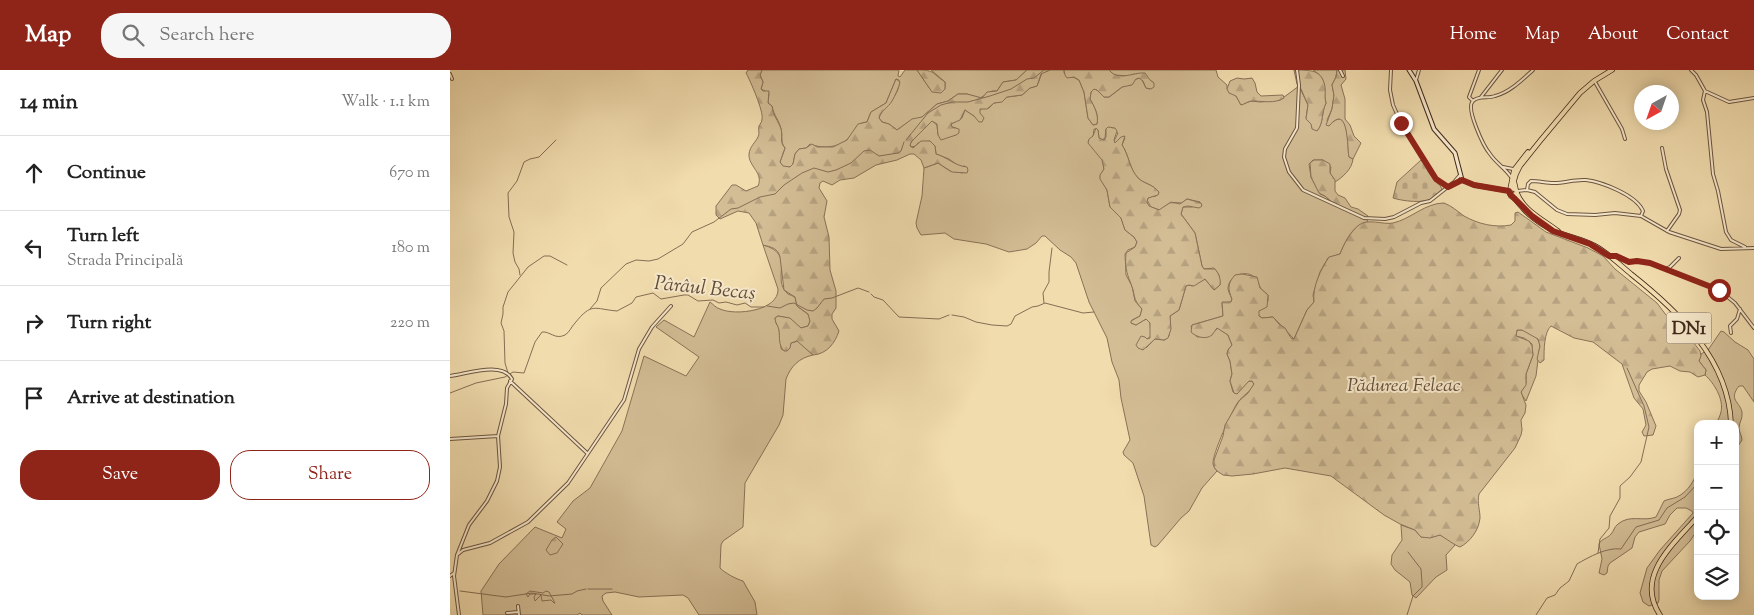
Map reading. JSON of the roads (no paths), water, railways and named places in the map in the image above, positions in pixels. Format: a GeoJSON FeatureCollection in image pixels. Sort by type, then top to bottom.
{"type":"FeatureCollection","features":[{"type":"Feature","properties":{"kind":"main road"},"geometry":{"type":"LineString","coordinates":[[1512,196],[1516,191],[1515,172],[1579,91],[1593,79],[1608,70]]}},
{"type":"Feature","properties":{"kind":"main road"},"geometry":{"type":"LineString","coordinates":[[1516,191],[1512,188],[1509,190],[1511,177],[1576,97],[1594,81],[1612,70]]}},
{"type":"Feature","properties":{"kind":"main road","name":"DN1"},"geometry":{"type":"LineString","coordinates":[[1509,190],[1512,196],[1536,220],[1549,229],[1590,244],[1609,256],[1660,298],[1700,342],[1712,359],[1725,387],[1731,420]]}},
{"type":"Feature","properties":{"kind":"main road","name":"DN1"},"geometry":{"type":"LineString","coordinates":[[1516,191],[1521,201],[1529,210],[1560,232]]}},
{"type":"Feature","properties":{"kind":"main road"},"geometry":{"type":"LineString","coordinates":[[1660,615],[1652,595],[1654,572],[1694,521]]}},
{"type":"Feature","properties":{"kind":"street"},"geometry":{"type":"LineString","coordinates":[[1297,70],[1299,85],[1297,128],[1285,149],[1284,157],[1289,172],[1303,190],[1364,218],[1379,219],[1394,217],[1421,203],[1430,201],[1460,175]]}},
{"type":"Feature","properties":{"kind":"street"},"geometry":{"type":"LineString","coordinates":[[1340,70],[1343,76]]}},
{"type":"Feature","properties":{"kind":"street"},"geometry":{"type":"LineString","coordinates":[[1391,70],[1390,90],[1393,105],[1401,123],[1436,179],[1448,187]]}},
{"type":"Feature","properties":{"kind":"street"},"geometry":{"type":"LineString","coordinates":[[1409,70],[1416,81],[1434,129],[1455,153],[1462,180]]}},
{"type":"Feature","properties":{"kind":"street"},"geometry":{"type":"LineString","coordinates":[[1416,81],[1419,70]]}},
{"type":"Feature","properties":{"kind":"street"},"geometry":{"type":"LineString","coordinates":[[1479,70],[1469,97],[1472,101],[1473,119],[1490,155],[1503,166],[1515,172]]}},
{"type":"Feature","properties":{"kind":"street"},"geometry":{"type":"LineString","coordinates":[[1482,97],[1502,70]]}},
{"type":"Feature","properties":{"kind":"street"},"geometry":{"type":"LineString","coordinates":[[1472,101],[1482,97],[1487,98],[1502,94],[1523,81],[1533,70]]}},
{"type":"Feature","properties":{"kind":"street"},"geometry":{"type":"LineString","coordinates":[[1691,70],[1705,91],[1729,102],[1754,98]]}},
{"type":"Feature","properties":{"kind":"street"},"geometry":{"type":"LineString","coordinates":[[450,74],[452,79]]}},
{"type":"Feature","properties":{"kind":"street"},"geometry":{"type":"LineString","coordinates":[[1594,81],[1622,129],[1625,139]]}},
{"type":"Feature","properties":{"kind":"street"},"geometry":{"type":"LineString","coordinates":[[1705,91],[1703,100],[1707,112],[1713,174],[1726,232],[1732,240],[1747,248]]}},
{"type":"Feature","properties":{"kind":"street"},"geometry":{"type":"LineString","coordinates":[[1662,148],[1666,170],[1680,210],[1666,231]]}},
{"type":"Feature","properties":{"kind":"street"},"geometry":{"type":"LineString","coordinates":[[1503,166],[1511,177]]}},
{"type":"Feature","properties":{"kind":"street"},"geometry":{"type":"LineString","coordinates":[[1454,182],[1462,180],[1474,185],[1509,190]]}},
{"type":"Feature","properties":{"kind":"street"},"geometry":{"type":"LineString","coordinates":[[1526,190],[1531,181],[1551,183],[1577,180],[1592,182],[1622,192],[1628,196],[1642,208],[1641,216]]}},
{"type":"Feature","properties":{"kind":"street"},"geometry":{"type":"LineString","coordinates":[[1516,191],[1526,190],[1535,192],[1557,210],[1567,214],[1594,215],[1615,213],[1641,216],[1666,231],[1721,249],[1754,248]]}},
{"type":"Feature","properties":{"kind":"street"},"geometry":{"type":"LineString","coordinates":[[1609,256],[1616,256],[1629,262],[1650,263],[1719,290],[1729,297],[1754,328]]}},
{"type":"Feature","properties":{"kind":"street"},"geometry":{"type":"LineString","coordinates":[[1665,269],[1670,267],[1679,258]]}},
{"type":"Feature","properties":{"kind":"street"},"geometry":{"type":"LineString","coordinates":[[457,555],[463,550],[490,543],[531,520],[568,483],[624,400],[639,349],[652,326],[670,306]]}},
{"type":"Feature","properties":{"kind":"street"},"geometry":{"type":"LineString","coordinates":[[1731,333],[1730,326],[1737,319],[1740,309]]}},
{"type":"Feature","properties":{"kind":"street"},"geometry":{"type":"LineString","coordinates":[[450,376],[499,369],[507,373],[511,380],[587,453]]}},
{"type":"Feature","properties":{"kind":"street"},"geometry":{"type":"LineString","coordinates":[[459,615],[454,574],[457,555],[469,525],[487,501],[497,481],[500,467],[498,436],[506,404],[507,388],[511,380]]}},
{"type":"Feature","properties":{"kind":"street"},"geometry":{"type":"LineString","coordinates":[[450,439],[498,436]]}},
{"type":"Feature","properties":{"kind":"street"},"geometry":{"type":"LineString","coordinates":[[450,576],[454,574]]}},
{"type":"Feature","properties":{"kind":"street"},"geometry":{"type":"LineString","coordinates":[[507,613],[518,614],[518,606]]}},
{"type":"Feature","properties":{"kind":"waterway"},"geometry":{"type":"LineString","coordinates":[[906,140],[928,113],[941,105],[952,102],[968,102],[1011,89],[1027,79],[1034,78],[1044,70]]}},
{"type":"Feature","properties":{"kind":"waterway"},"geometry":{"type":"LineString","coordinates":[[520,275],[513,253],[514,232],[509,217],[508,193],[517,181],[524,162],[539,157],[556,140]]}},
{"type":"Feature","properties":{"kind":"waterway"},"geometry":{"type":"LineString","coordinates":[[590,309],[597,301],[601,288],[626,264],[636,260],[649,261],[658,259],[683,244],[692,232],[714,222],[731,209],[738,208],[760,197],[775,194],[784,185],[802,173],[814,168],[828,172],[836,170],[851,163],[864,151],[870,150],[879,156],[898,153],[901,151],[904,142]]}},
{"type":"Feature","properties":{"kind":"waterway"},"geometry":{"type":"LineString","coordinates":[[1044,303],[1043,293],[1049,282],[1052,248]]}},
{"type":"Feature","properties":{"kind":"waterway"},"geometry":{"type":"LineString","coordinates":[[508,373],[505,363],[504,331],[501,323],[503,307],[508,292],[528,267],[544,256],[550,256],[567,265]]}},
{"type":"Feature","properties":{"kind":"waterway"},"geometry":{"type":"LineString","coordinates":[[767,306],[780,308],[794,303],[813,311],[824,299],[832,298],[858,288],[869,292]]}},
{"type":"Feature","properties":{"kind":"waterway","name":"Pârâul Becaș"},"geometry":{"type":"LineString","coordinates":[[450,393],[476,383],[505,377],[513,372],[524,373],[535,342],[542,332],[555,336],[565,335],[581,316],[590,309],[598,308],[617,311],[632,303],[636,297],[653,293],[661,299],[688,295],[698,301],[713,300],[719,303],[726,302],[737,305],[745,303],[751,307],[764,307]]}},
{"type":"Feature","properties":{"kind":"waterway"},"geometry":{"type":"LineString","coordinates":[[871,294],[883,300],[899,317],[939,319],[949,315]]}},
{"type":"Feature","properties":{"kind":"waterway"},"geometry":{"type":"LineString","coordinates":[[952,315],[976,322],[1007,326],[1011,324],[1015,316],[1045,303],[1083,313],[1094,312]]}},
{"type":"Feature","properties":{"kind":"waterway"},"geometry":{"type":"LineString","coordinates":[[1598,553],[1600,539],[1609,528],[1610,516],[1620,498],[1620,486],[1630,477],[1641,462],[1649,427],[1644,406],[1627,368]]}},
{"type":"Feature","properties":{"kind":"waterway"},"geometry":{"type":"LineString","coordinates":[[1536,615],[1547,598],[1555,595],[1569,581],[1577,564],[1604,551],[1621,549],[1636,527],[1659,520],[1667,508],[1685,497],[1694,487]]}},
{"type":"Feature","properties":{"kind":"waterway"},"geometry":{"type":"LineString","coordinates":[[1407,615],[1413,596],[1422,587],[1421,569],[1408,552]]}},
{"type":"Feature","properties":{"kind":"waterway"},"geometry":{"type":"LineString","coordinates":[[460,591],[506,597],[532,593],[549,596],[572,594],[586,589]]}},
{"type":"Feature","properties":{"kind":"waterway"},"geometry":{"type":"LineString","coordinates":[[588,589],[612,589]]}},
{"type":"Feature","properties":{"kind":"park label","name":"Pădurea Feleac"},"geometry":{"type":"Point","coordinates":[1404,384]}}]}
